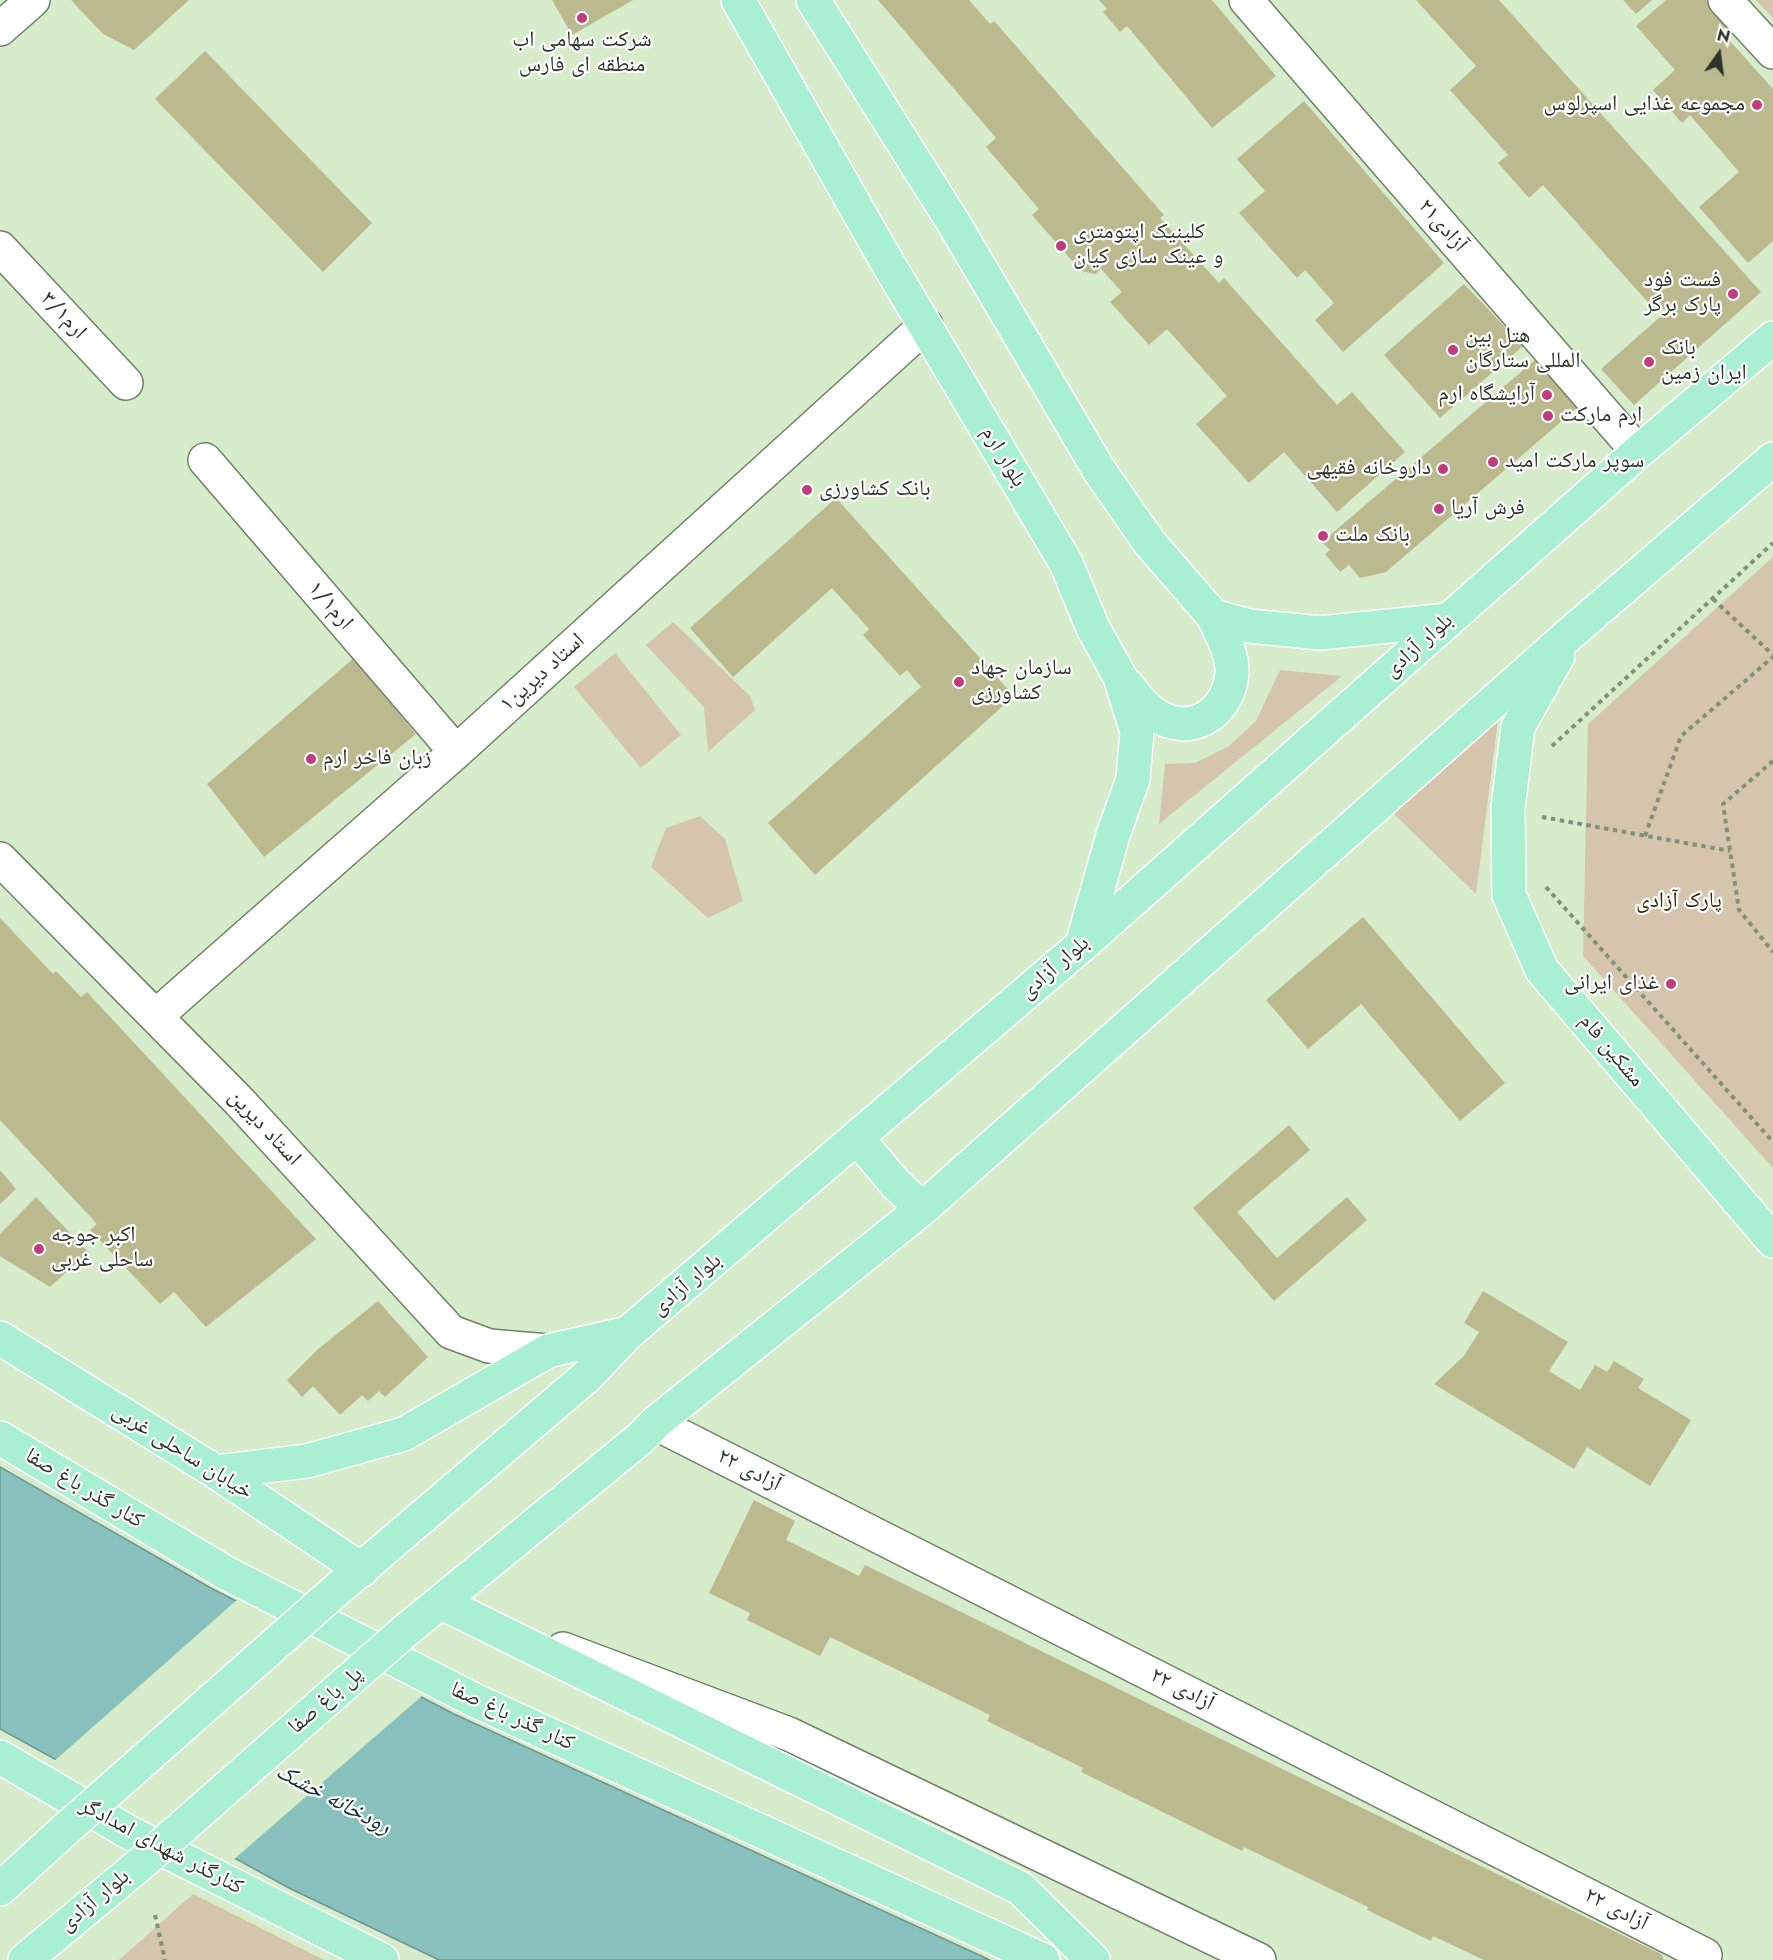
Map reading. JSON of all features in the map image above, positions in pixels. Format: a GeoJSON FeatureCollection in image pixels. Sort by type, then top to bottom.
{"type":"FeatureCollection","features":[{"type":"Feature","properties":{"kind":"main road","name":"بلوار ارم"},"geometry":{"type":"LineString","coordinates":[[738,0],[886,260],[1066,563],[1093,627],[1120,677],[1137,732],[1133,779],[1113,835],[1082,945]]}},
{"type":"Feature","properties":{"kind":"main road"},"geometry":{"type":"LineString","coordinates":[[813,0],[953,222],[1099,470],[1149,542],[1213,616],[1227,648],[1232,672],[1229,690],[1221,707],[1209,717],[1194,724],[1156,716],[1120,677]]}},
{"type":"Feature","properties":{"kind":"main road","name":"بلوار آزادی"},"geometry":{"type":"LineString","coordinates":[[5,1879],[67,1828],[333,1593],[586,1377],[628,1333],[858,1139],[1082,945],[1638,452],[1773,338]]}},
{"type":"Feature","properties":{"kind":"main road"},"geometry":{"type":"LineString","coordinates":[[1088,1955],[1020,1888],[442,1603],[642,1437],[655,1423],[922,1209],[1572,632],[1773,459]]}},
{"type":"Feature","properties":{"kind":"main road"},"geometry":{"type":"LineString","coordinates":[[1213,616],[1249,626],[1320,633],[1448,620]]}},
{"type":"Feature","properties":{"kind":"main road","name":"مشکین فام"},"geometry":{"type":"LineString","coordinates":[[1572,632],[1518,727],[1508,808],[1509,895],[1542,970],[1773,1241]]}},
{"type":"Feature","properties":{"kind":"main road"},"geometry":{"type":"LineString","coordinates":[[858,1139],[895,1183],[922,1209]]}},
{"type":"Feature","properties":{"kind":"main road"},"geometry":{"type":"LineString","coordinates":[[216,1472],[306,1461],[404,1434],[548,1351],[628,1333]]}},
{"type":"Feature","properties":{"kind":"main road","name":"خیابان ساحلی غربی"},"geometry":{"type":"LineString","coordinates":[[0,1338],[216,1472],[362,1570]]}},
{"type":"Feature","properties":{"kind":"main road","name":"کنار گذر باغ صفا"},"geometry":{"type":"LineString","coordinates":[[0,1438],[226,1573],[466,1696],[1043,1960]]}},
{"type":"Feature","properties":{"kind":"main road","name":"پل باغ صفا"},"geometry":{"type":"LineString","coordinates":[[138,1866],[405,1631],[442,1603]]}},
{"type":"Feature","properties":{"kind":"main road","name":"کنارگذر شهدای امدادگر"},"geometry":{"type":"LineString","coordinates":[[0,1757],[130,1833],[382,1960]]}},
{"type":"Feature","properties":{"kind":"main road","name":"بلوار آزادی"},"geometry":{"type":"LineString","coordinates":[[25,1960],[138,1866]]}},
{"type":"Feature","properties":{"kind":"street"},"geometry":{"type":"LineString","coordinates":[[0,29],[33,0]]}},
{"type":"Feature","properties":{"kind":"street","name":"آزادی۲۱"},"geometry":{"type":"LineString","coordinates":[[1246,0],[1638,452]]}},
{"type":"Feature","properties":{"kind":"street"},"geometry":{"type":"LineString","coordinates":[[1725,0],[1773,52]]}},
{"type":"Feature","properties":{"kind":"street","name":"۳/۱ارم"},"geometry":{"type":"LineString","coordinates":[[0,248],[126,383]]}},
{"type":"Feature","properties":{"kind":"street","name":"استاد دیرین۱"},"geometry":{"type":"LineString","coordinates":[[156,1016],[456,752],[926,325]]}},
{"type":"Feature","properties":{"kind":"street","name":"۱/۱ارم"},"geometry":{"type":"LineString","coordinates":[[205,460],[456,752]]}},
{"type":"Feature","properties":{"kind":"street","name":"استاد دیرین"},"geometry":{"type":"LineString","coordinates":[[0,859],[239,1101],[451,1332],[489,1346],[548,1351]]}},
{"type":"Feature","properties":{"kind":"street","name":"آزادی ۲۲"},"geometry":{"type":"LineString","coordinates":[[655,1423],[1705,1954],[1703,1960]]}},
{"type":"Feature","properties":{"kind":"street"},"geometry":{"type":"LineString","coordinates":[[442,1603],[789,1734],[1259,1960]]}},
{"type":"Feature","properties":{"kind":"path"},"geometry":{"type":"LineString","coordinates":[[1548,750],[1773,543]]}},
{"type":"Feature","properties":{"kind":"path"},"geometry":{"type":"LineString","coordinates":[[1645,836],[1681,736],[1773,656],[1713,598]]}},
{"type":"Feature","properties":{"kind":"path"},"geometry":{"type":"LineString","coordinates":[[1773,761],[1723,804],[1739,910],[1773,952]]}},
{"type":"Feature","properties":{"kind":"path"},"geometry":{"type":"LineString","coordinates":[[1539,828],[1541,806]]}},
{"type":"Feature","properties":{"kind":"path"},"geometry":{"type":"LineString","coordinates":[[1540,817],[1730,851]]}},
{"type":"Feature","properties":{"kind":"path"},"geometry":{"type":"LineString","coordinates":[[1543,884],[1773,1142]]}},
{"type":"Feature","properties":{"kind":"path"},"geometry":{"type":"LineString","coordinates":[[155,1916],[165,1960]]}},
{"type":"Feature","properties":{"kind":"green space"},"geometry":{"type":"Polygon","coordinates":[[[1756,0],[1773,0],[1773,18],[1756,0]]]}},
{"type":"Feature","properties":{"kind":"green space","name":"پارک آزادی"},"geometry":{"type":"Polygon","coordinates":[[[1773,557],[1773,1168],[1583,956],[1588,724],[1773,557]]]}},
{"type":"Feature","properties":{"kind":"green space"},"geometry":{"type":"Polygon","coordinates":[[[673,622],[750,696],[755,710],[708,752],[704,707],[646,645],[673,622]]]}},
{"type":"Feature","properties":{"kind":"green space"},"geometry":{"type":"Polygon","coordinates":[[[615,653],[681,735],[641,768],[574,687],[615,653]]]}},
{"type":"Feature","properties":{"kind":"green space"},"geometry":{"type":"Polygon","coordinates":[[[1280,670],[1342,676],[1159,824],[1165,764],[1195,763],[1229,746],[1256,721],[1280,670]]]}},
{"type":"Feature","properties":{"kind":"green space"},"geometry":{"type":"Polygon","coordinates":[[[1500,704],[1476,894],[1390,810],[1500,704]]]}},
{"type":"Feature","properties":{"kind":"green space"},"geometry":{"type":"Polygon","coordinates":[[[700,816],[725,839],[743,901],[708,918],[651,867],[666,828],[700,816]]]}},
{"type":"Feature","properties":{"kind":"green space"},"geometry":{"type":"Polygon","coordinates":[[[193,1894],[324,1960],[119,1960],[193,1894]]]}},
{"type":"Feature","properties":{"kind":"water","name":"رودخانه خشک"},"geometry":{"type":"Polygon","coordinates":[[[0,1467],[209,1587],[454,1714],[990,1960],[439,1960],[289,1888],[0,1729],[0,1467]]]}},
{"type":"Feature","properties":{"kind":"pier"},"geometry":{"type":"Polygon","coordinates":[[[238,1599],[423,1695],[232,1861],[52,1763],[238,1599]]]}},
{"type":"Feature","properties":{"kind":"building"},"geometry":{"type":"Polygon","coordinates":[[[71,0],[189,0],[134,50],[103,34],[71,0]]]}},
{"type":"Feature","properties":{"kind":"building","name":"شرکت سهامی اب منطقه ای فارس"},"geometry":{"type":"Polygon","coordinates":[[[552,0],[633,0],[572,35],[552,0]]]}},
{"type":"Feature","properties":{"kind":"building"},"geometry":{"type":"Polygon","coordinates":[[[878,0],[969,0],[990,24],[994,21],[1164,215],[1160,218],[1219,283],[1224,278],[1337,405],[1352,392],[1405,452],[1337,512],[1284,452],[1249,483],[1196,424],[1227,396],[1167,329],[1149,345],[1110,302],[1122,292],[1101,269],[1095,274],[1081,271],[1032,215],[1039,209],[986,147],[996,138],[878,0]]]}},
{"type":"Feature","properties":{"kind":"building"},"geometry":{"type":"Polygon","coordinates":[[[1099,0],[1212,0],[1276,76],[1212,128],[1127,26],[1120,32],[1103,12],[1107,9],[1099,0]]]}},
{"type":"Feature","properties":{"kind":"building"},"geometry":{"type":"Polygon","coordinates":[[[1416,0],[1499,0],[1761,292],[1634,405],[1601,369],[1668,310],[1653,308],[1543,185],[1529,198],[1498,163],[1508,155],[1450,90],[1476,66],[1416,0]]]}},
{"type":"Feature","properties":{"kind":"building"},"geometry":{"type":"Polygon","coordinates":[[[1623,0],[1652,0],[1636,14],[1623,0]]]}},
{"type":"Feature","properties":{"kind":"building"},"geometry":{"type":"Polygon","coordinates":[[[1666,0],[1707,0],[1729,24],[1721,31],[1773,89],[1773,241],[1748,263],[1699,207],[1739,172],[1690,115],[1682,123],[1653,90],[1675,70],[1636,26],[1666,0]]]}},
{"type":"Feature","properties":{"kind":"building"},"geometry":{"type":"Polygon","coordinates":[[[205,51],[372,223],[323,272],[155,99],[205,51]]]}},
{"type":"Feature","properties":{"kind":"building"},"geometry":{"type":"Polygon","coordinates":[[[1304,101],[1444,263],[1343,352],[1315,320],[1334,303],[1305,270],[1297,278],[1239,213],[1265,191],[1237,159],[1304,101]]]}},
{"type":"Feature","properties":{"kind":"building","name":"هتل بین المللی ستارگان"},"geometry":{"type":"Polygon","coordinates":[[[1464,284],[1523,346],[1440,418],[1384,355],[1464,284]]]}},
{"type":"Feature","properties":{"kind":"building"},"geometry":{"type":"Polygon","coordinates":[[[1535,360],[1577,408],[1386,572],[1360,578],[1349,565],[1340,572],[1325,554],[1330,550],[1322,542],[1535,360]]]}},
{"type":"Feature","properties":{"kind":"building","name":"سازمان جهاد کشاورزی"},"geometry":{"type":"Polygon","coordinates":[[[836,498],[1014,696],[815,875],[768,823],[921,687],[907,670],[900,676],[863,635],[869,629],[832,588],[733,677],[690,628],[836,498]]]}},
{"type":"Feature","properties":{"kind":"building","name":"زبان فاخر ارم"},"geometry":{"type":"Polygon","coordinates":[[[354,658],[416,734],[264,857],[207,784],[354,658]]]}},
{"type":"Feature","properties":{"kind":"building"},"geometry":{"type":"Polygon","coordinates":[[[1363,917],[1505,1083],[1460,1121],[1361,1004],[1308,1049],[1266,1000],[1363,917]]]}},
{"type":"Feature","properties":{"kind":"building"},"geometry":{"type":"Polygon","coordinates":[[[0,918],[53,974],[56,971],[81,997],[87,992],[316,1239],[206,1327],[174,1292],[160,1304],[90,1230],[97,1224],[0,1120],[0,918]]]}},
{"type":"Feature","properties":{"kind":"building"},"geometry":{"type":"Polygon","coordinates":[[[1289,1125],[1310,1150],[1237,1212],[1277,1258],[1347,1197],[1367,1220],[1274,1301],[1193,1208],[1289,1125]]]}},
{"type":"Feature","properties":{"kind":"building"},"geometry":{"type":"Polygon","coordinates":[[[0,1170],[16,1189],[0,1204],[0,1170]]]}},
{"type":"Feature","properties":{"kind":"building"},"geometry":{"type":"Polygon","coordinates":[[[36,1197],[88,1252],[50,1287],[0,1256],[0,1234],[36,1197]]]}},
{"type":"Feature","properties":{"kind":"building"},"geometry":{"type":"Polygon","coordinates":[[[1483,1291],[1568,1342],[1549,1371],[1580,1390],[1595,1365],[1607,1372],[1614,1361],[1644,1379],[1638,1388],[1691,1420],[1650,1486],[1587,1447],[1574,1469],[1434,1384],[1464,1356],[1479,1332],[1464,1323],[1483,1291]]]}},
{"type":"Feature","properties":{"kind":"building"},"geometry":{"type":"Polygon","coordinates":[[[378,1301],[428,1357],[385,1397],[379,1391],[368,1401],[362,1395],[340,1415],[313,1386],[302,1397],[287,1380],[317,1350],[378,1301]]]}},
{"type":"Feature","properties":{"kind":"building"},"geometry":{"type":"Polygon","coordinates":[[[754,1500],[795,1521],[786,1540],[859,1576],[865,1565],[1661,1954],[1664,1960],[1484,1960],[1433,1936],[1431,1941],[1367,1910],[1368,1907],[1244,1847],[1242,1851],[1081,1772],[1083,1768],[987,1721],[990,1715],[830,1637],[820,1656],[747,1620],[750,1613],[709,1593],[754,1500]]]}},
{"type":"Feature","properties":{"kind":"place","name":"شرکت سهامی اب منطقه ای فارس"},"geometry":{"type":"Point","coordinates":[582,18]}},
{"type":"Feature","properties":{"kind":"place","name":"مجموعه غذایی اسپرلوس"},"geometry":{"type":"Point","coordinates":[1757,105]}},
{"type":"Feature","properties":{"kind":"place","name":"کلینیک اپتومتری و عینک سازی کیان"},"geometry":{"type":"Point","coordinates":[1061,246]}},
{"type":"Feature","properties":{"kind":"place","name":"فست فود پارک برگر"},"geometry":{"type":"Point","coordinates":[1733,294]}},
{"type":"Feature","properties":{"kind":"place","name":"هتل بین المللی ستارگان"},"geometry":{"type":"Point","coordinates":[1453,350]}},
{"type":"Feature","properties":{"kind":"place","name":"بانک ایران زمین"},"geometry":{"type":"Point","coordinates":[1649,362]}},
{"type":"Feature","properties":{"kind":"place","name":"آرایشگاه ارم"},"geometry":{"type":"Point","coordinates":[1547,395]}},
{"type":"Feature","properties":{"kind":"place","name":"ارم مارکت"},"geometry":{"type":"Point","coordinates":[1548,416]}},
{"type":"Feature","properties":{"kind":"place","name":"سوپر مارکت امید"},"geometry":{"type":"Point","coordinates":[1493,462]}},
{"type":"Feature","properties":{"kind":"place","name":"داروخانه فقیهی"},"geometry":{"type":"Point","coordinates":[1443,469]}},
{"type":"Feature","properties":{"kind":"place","name":"بانک کشاورزی"},"geometry":{"type":"Point","coordinates":[807,490]}},
{"type":"Feature","properties":{"kind":"place","name":"فرش آریا"},"geometry":{"type":"Point","coordinates":[1439,509]}},
{"type":"Feature","properties":{"kind":"place","name":"بانک ملت"},"geometry":{"type":"Point","coordinates":[1323,536]}},
{"type":"Feature","properties":{"kind":"place","name":"سازمان جهاد کشاورزی"},"geometry":{"type":"Point","coordinates":[959,682]}},
{"type":"Feature","properties":{"kind":"place","name":"زبان فاخر ارم"},"geometry":{"type":"Point","coordinates":[311,759]}},
{"type":"Feature","properties":{"kind":"place","name":"غذای ایرانی"},"geometry":{"type":"Point","coordinates":[1671,984]}},
{"type":"Feature","properties":{"kind":"place","name":"اکبر جوجه ساحلی غربی"},"geometry":{"type":"Point","coordinates":[39,1249]}}]}
